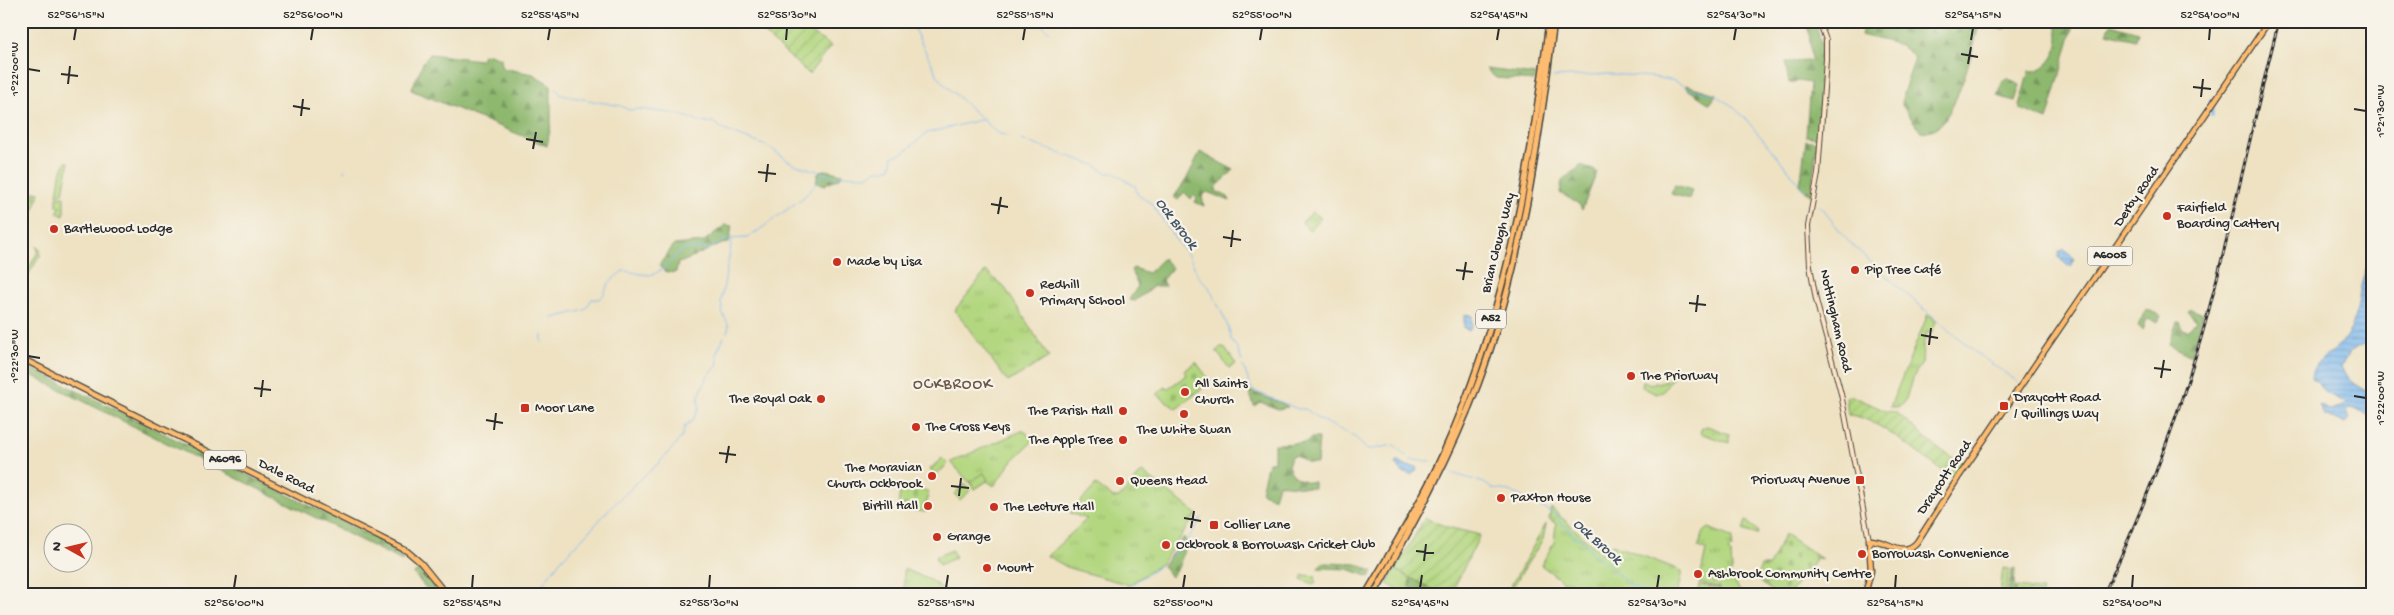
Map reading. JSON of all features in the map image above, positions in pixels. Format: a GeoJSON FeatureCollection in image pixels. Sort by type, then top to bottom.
{"type":"FeatureCollection","features":[{"type":"Feature","properties":{"kind":"highway","name":"Brian Clough Way"},"geometry":{"type":"LineString","coordinates":[[1366,594],[1417,506],[1443,454],[1467,394],[1484,342],[1508,258],[1526,179],[1549,21]]}},
{"type":"Feature","properties":{"kind":"highway","name":"Brian Clough Way"},"geometry":{"type":"LineString","coordinates":[[1374,593],[1439,475],[1464,421],[1491,346],[1516,252],[1531,181],[1554,21]]}},
{"type":"Feature","properties":{"kind":"main road","name":"Nottingham Road"},"geometry":{"type":"LineString","coordinates":[[1819,21],[1826,40],[1827,53],[1818,174],[1808,226],[1810,266],[1818,309],[1841,394],[1869,540],[1871,571],[1865,594]]}},
{"type":"Feature","properties":{"kind":"main road","name":"Derby Road"},"geometry":{"type":"LineString","coordinates":[[2022,384],[2270,21]]}},
{"type":"Feature","properties":{"kind":"main road","name":"Dale Road"},"geometry":{"type":"LineString","coordinates":[[21,358],[407,551],[421,562],[446,594]]}},
{"type":"Feature","properties":{"kind":"main road","name":"Draycott Road"},"geometry":{"type":"LineString","coordinates":[[1869,540],[1902,550],[1908,550],[1914,546],[2022,384]]}},
{"type":"Feature","properties":{"kind":"green space"},"geometry":{"type":"Polygon","coordinates":[[[777,21],[793,21],[831,46],[809,74],[761,31],[777,21]]]}},
{"type":"Feature","properties":{"kind":"green space"},"geometry":{"type":"Polygon","coordinates":[[[1805,21],[1815,21],[1823,50],[1818,138],[1806,136],[1810,83],[1798,81],[1789,83],[1785,62],[1812,61],[1809,32],[1805,21]]]}},
{"type":"Feature","properties":{"kind":"green space"},"geometry":{"type":"Polygon","coordinates":[[[1865,21],[1980,21],[1959,92],[1939,126],[1921,132],[1902,105],[1903,93],[1915,59],[1911,53],[1898,45],[1861,35],[1865,21]]]}},
{"type":"Feature","properties":{"kind":"green space"},"geometry":{"type":"Polygon","coordinates":[[[1985,21],[2004,24],[2006,28],[1985,25],[1985,21]]]}},
{"type":"Feature","properties":{"kind":"green space"},"geometry":{"type":"Polygon","coordinates":[[[2111,24],[2138,32],[2136,40],[2107,33],[2111,24]]]}},
{"type":"Feature","properties":{"kind":"green space"},"geometry":{"type":"Polygon","coordinates":[[[2056,25],[2073,28],[2047,120],[2021,109],[2019,105],[2029,71],[2043,67],[2053,56],[2058,41],[2056,25]]]}},
{"type":"Feature","properties":{"kind":"green space"},"geometry":{"type":"Polygon","coordinates":[[[430,54],[480,60],[483,55],[489,54],[501,58],[502,68],[533,74],[551,85],[551,124],[547,146],[411,90],[424,61],[430,54]]]}},
{"type":"Feature","properties":{"kind":"green space"},"geometry":{"type":"Polygon","coordinates":[[[1486,69],[1535,75],[1534,81],[1496,78],[1486,69]]]}},
{"type":"Feature","properties":{"kind":"green space"},"geometry":{"type":"Polygon","coordinates":[[[2007,78],[2020,85],[2015,101],[1997,96],[2003,80],[2007,78]]]}},
{"type":"Feature","properties":{"kind":"green space"},"geometry":{"type":"Polygon","coordinates":[[[1686,85],[1716,94],[1710,104],[1686,88],[1686,85]]]}},
{"type":"Feature","properties":{"kind":"green space"},"geometry":{"type":"Polygon","coordinates":[[[1806,140],[1817,142],[1811,196],[1800,186],[1806,140]]]}},
{"type":"Feature","properties":{"kind":"green space"},"geometry":{"type":"Polygon","coordinates":[[[1200,152],[1234,170],[1216,187],[1216,191],[1228,197],[1230,201],[1207,192],[1202,197],[1204,206],[1195,202],[1197,198],[1193,195],[1191,199],[1184,192],[1178,200],[1174,197],[1186,180],[1200,152]]]}},
{"type":"Feature","properties":{"kind":"green space"},"geometry":{"type":"Polygon","coordinates":[[[66,162],[69,162],[63,193],[57,195],[60,175],[66,162]]]}},
{"type":"Feature","properties":{"kind":"green space"},"geometry":{"type":"Polygon","coordinates":[[[1582,165],[1597,172],[1582,210],[1579,204],[1560,193],[1562,180],[1582,165]]]}},
{"type":"Feature","properties":{"kind":"green space"},"geometry":{"type":"Polygon","coordinates":[[[826,170],[842,174],[841,177],[830,183],[827,182],[826,185],[816,183],[819,171],[826,170]]]}},
{"type":"Feature","properties":{"kind":"green space"},"geometry":{"type":"Polygon","coordinates":[[[1675,185],[1692,190],[1689,199],[1671,194],[1675,185]]]}},
{"type":"Feature","properties":{"kind":"green space"},"geometry":{"type":"Polygon","coordinates":[[[21,189],[40,193],[25,233],[21,232],[21,189]]]}},
{"type":"Feature","properties":{"kind":"green space"},"geometry":{"type":"Polygon","coordinates":[[[64,196],[64,216],[57,213],[60,207],[57,206],[57,197],[64,196]]]}},
{"type":"Feature","properties":{"kind":"green space"},"geometry":{"type":"Polygon","coordinates":[[[1313,212],[1321,218],[1309,231],[1302,222],[1313,212]]]}},
{"type":"Feature","properties":{"kind":"green space"},"geometry":{"type":"Polygon","coordinates":[[[725,225],[732,226],[729,243],[718,245],[678,263],[676,272],[668,272],[660,267],[659,265],[674,245],[703,242],[725,225]]]}},
{"type":"Feature","properties":{"kind":"green space"},"geometry":{"type":"Polygon","coordinates":[[[37,246],[40,249],[40,256],[21,286],[21,281],[38,252],[37,246]]]}},
{"type":"Feature","properties":{"kind":"green space"},"geometry":{"type":"Polygon","coordinates":[[[1163,258],[1172,268],[1162,280],[1165,286],[1154,286],[1135,301],[1129,300],[1138,286],[1131,270],[1133,268],[1148,273],[1163,258]]]}},
{"type":"Feature","properties":{"kind":"green space"},"geometry":{"type":"Polygon","coordinates":[[[986,271],[1005,288],[1049,357],[1008,382],[955,310],[986,271]]]}},
{"type":"Feature","properties":{"kind":"green space"},"geometry":{"type":"Polygon","coordinates":[[[2146,309],[2161,316],[2158,322],[2147,319],[2143,330],[2138,326],[2146,309]]]}},
{"type":"Feature","properties":{"kind":"green space"},"geometry":{"type":"Polygon","coordinates":[[[2191,309],[2203,314],[2191,356],[2169,344],[2177,322],[2179,322],[2182,329],[2188,331],[2196,321],[2188,312],[2191,309]]]}},
{"type":"Feature","properties":{"kind":"green space"},"geometry":{"type":"Polygon","coordinates":[[[1928,314],[1936,321],[1932,333],[1928,331],[1923,345],[1922,363],[1912,379],[1905,402],[1899,407],[1890,407],[1928,314]]]}},
{"type":"Feature","properties":{"kind":"green space"},"geometry":{"type":"Polygon","coordinates":[[[1224,347],[1236,364],[1229,368],[1216,351],[1224,347]]]}},
{"type":"Feature","properties":{"kind":"green space"},"geometry":{"type":"Polygon","coordinates":[[[1196,362],[1211,382],[1176,409],[1157,394],[1165,387],[1167,389],[1187,375],[1184,371],[1196,362]]]}},
{"type":"Feature","properties":{"kind":"green space"},"geometry":{"type":"Polygon","coordinates":[[[21,363],[387,544],[403,559],[402,561],[21,370],[21,363]]]}},
{"type":"Feature","properties":{"kind":"green space"},"geometry":{"type":"Polygon","coordinates":[[[1672,373],[1672,378],[1663,392],[1656,394],[1642,387],[1643,381],[1651,384],[1669,380],[1672,373]]]}},
{"type":"Feature","properties":{"kind":"green space"},"geometry":{"type":"Polygon","coordinates":[[[1249,391],[1288,407],[1278,409],[1260,402],[1254,406],[1249,391]]]}},
{"type":"Feature","properties":{"kind":"green space"},"geometry":{"type":"Polygon","coordinates":[[[1850,395],[1886,411],[1896,412],[1937,448],[1964,464],[1954,477],[1887,431],[1860,417],[1848,415],[1846,398],[1850,395]]]}},
{"type":"Feature","properties":{"kind":"green space"},"geometry":{"type":"Polygon","coordinates":[[[1707,426],[1729,434],[1729,443],[1700,433],[1702,428],[1707,426]]]}},
{"type":"Feature","properties":{"kind":"green space"},"geometry":{"type":"Polygon","coordinates":[[[1024,430],[1033,441],[1013,460],[994,486],[987,481],[975,489],[951,462],[1024,430]]]}},
{"type":"Feature","properties":{"kind":"green space"},"geometry":{"type":"Polygon","coordinates":[[[1311,438],[1319,438],[1317,463],[1307,462],[1295,455],[1291,456],[1288,466],[1292,474],[1298,478],[1314,482],[1314,488],[1278,484],[1274,498],[1261,492],[1268,462],[1274,462],[1274,444],[1306,443],[1311,438]]]}},
{"type":"Feature","properties":{"kind":"green space"},"geometry":{"type":"Polygon","coordinates":[[[942,458],[948,464],[936,475],[930,469],[942,458]]]}},
{"type":"Feature","properties":{"kind":"green space"},"geometry":{"type":"Polygon","coordinates":[[[1142,472],[1197,514],[1161,564],[1129,585],[1069,568],[1047,556],[1087,519],[1070,513],[1096,485],[1114,498],[1119,498],[1142,472]]]}},
{"type":"Feature","properties":{"kind":"green space"},"geometry":{"type":"Polygon","coordinates":[[[984,473],[988,480],[975,489],[970,482],[984,473]]]}},
{"type":"Feature","properties":{"kind":"green space"},"geometry":{"type":"Polygon","coordinates":[[[965,484],[971,490],[960,500],[954,494],[965,484]]]}},
{"type":"Feature","properties":{"kind":"green space"},"geometry":{"type":"Polygon","coordinates":[[[900,489],[928,491],[926,512],[898,509],[900,489]]]}},
{"type":"Feature","properties":{"kind":"green space"},"geometry":{"type":"Polygon","coordinates":[[[1551,508],[1602,554],[1612,544],[1682,571],[1677,594],[1578,593],[1541,565],[1554,543],[1556,524],[1549,519],[1551,508]]]}},
{"type":"Feature","properties":{"kind":"green space"},"geometry":{"type":"Polygon","coordinates":[[[1425,518],[1447,527],[1480,535],[1451,594],[1442,594],[1395,570],[1425,518]]]}},
{"type":"Feature","properties":{"kind":"green space"},"geometry":{"type":"Polygon","coordinates":[[[1746,521],[1758,531],[1757,535],[1743,530],[1746,521]]]}},
{"type":"Feature","properties":{"kind":"green space"},"geometry":{"type":"Polygon","coordinates":[[[1546,524],[1543,539],[1510,591],[1509,589],[1546,524]]]}},
{"type":"Feature","properties":{"kind":"green space"},"geometry":{"type":"Polygon","coordinates":[[[1709,528],[1733,538],[1732,547],[1728,550],[1731,554],[1732,571],[1729,574],[1734,579],[1741,594],[1718,594],[1719,587],[1699,583],[1706,550],[1698,547],[1704,532],[1709,528]]]}},
{"type":"Feature","properties":{"kind":"green space"},"geometry":{"type":"Polygon","coordinates":[[[1785,534],[1822,559],[1816,558],[1790,594],[1775,594],[1756,578],[1761,566],[1769,566],[1785,534]]]}},
{"type":"Feature","properties":{"kind":"green space"},"geometry":{"type":"Polygon","coordinates":[[[1184,537],[1187,545],[1178,568],[1171,577],[1163,566],[1184,537]]]}},
{"type":"Feature","properties":{"kind":"green space"},"geometry":{"type":"Polygon","coordinates":[[[952,550],[955,558],[939,565],[935,557],[952,550]]]}},
{"type":"Feature","properties":{"kind":"green space"},"geometry":{"type":"Polygon","coordinates":[[[1322,563],[1356,564],[1373,571],[1370,577],[1348,569],[1318,568],[1322,563]]]}},
{"type":"Feature","properties":{"kind":"green space"},"geometry":{"type":"Polygon","coordinates":[[[2003,568],[2009,569],[2006,594],[2000,594],[2003,568]]]}},
{"type":"Feature","properties":{"kind":"green space"},"geometry":{"type":"Polygon","coordinates":[[[904,569],[930,580],[950,594],[904,594],[904,569]]]}},
{"type":"Feature","properties":{"kind":"green space"},"geometry":{"type":"Polygon","coordinates":[[[2012,569],[2015,569],[2014,587],[2017,594],[2008,594],[2012,569]]]}},
{"type":"Feature","properties":{"kind":"green space"},"geometry":{"type":"Polygon","coordinates":[[[418,570],[440,594],[431,594],[414,574],[418,570]]]}},
{"type":"Feature","properties":{"kind":"green space"},"geometry":{"type":"Polygon","coordinates":[[[1395,570],[1411,578],[1409,585],[1417,594],[1407,594],[1387,584],[1395,570]]]}},
{"type":"Feature","properties":{"kind":"green space"},"geometry":{"type":"Polygon","coordinates":[[[1303,575],[1315,576],[1316,582],[1313,584],[1301,579],[1303,575]]]}},
{"type":"Feature","properties":{"kind":"green space"},"geometry":{"type":"Polygon","coordinates":[[[1411,578],[1441,594],[1417,594],[1409,585],[1411,578]]]}},
{"type":"Feature","properties":{"kind":"green space"},"geometry":{"type":"Polygon","coordinates":[[[1699,585],[1719,588],[1718,594],[1698,594],[1699,585]]]}},
{"type":"Feature","properties":{"kind":"green space"},"geometry":{"type":"Polygon","coordinates":[[[2016,587],[2042,590],[2041,594],[2029,591],[2025,594],[2016,593],[2016,587]]]}},
{"type":"Feature","properties":{"kind":"water"},"geometry":{"type":"Polygon","coordinates":[[[2064,249],[2074,258],[2071,265],[2068,266],[2059,258],[2059,252],[2064,249]]]}},
{"type":"Feature","properties":{"kind":"water"},"geometry":{"type":"Polygon","coordinates":[[[2373,256],[2373,323],[2366,343],[2349,352],[2341,367],[2349,380],[2373,395],[2373,418],[2351,408],[2347,411],[2350,419],[2344,423],[2324,415],[2319,405],[2329,410],[2344,406],[2346,403],[2324,392],[2317,381],[2311,378],[2312,371],[2319,361],[2339,346],[2351,328],[2356,315],[2364,274],[2373,256]]]}},
{"type":"Feature","properties":{"kind":"water"},"geometry":{"type":"Polygon","coordinates":[[[1467,314],[1472,316],[1472,326],[1469,331],[1464,328],[1464,316],[1467,314]]]}},
{"type":"Feature","properties":{"kind":"water"},"geometry":{"type":"Polygon","coordinates":[[[1397,461],[1405,466],[1417,467],[1416,471],[1411,475],[1402,472],[1395,465],[1397,461]]]}},
{"type":"Feature","properties":{"kind":"waterway","name":"Ock Brook"},"geometry":{"type":"LineString","coordinates":[[910,21],[940,80],[997,133],[1008,136]]}},
{"type":"Feature","properties":{"kind":"waterway"},"geometry":{"type":"LineString","coordinates":[[1039,21],[1049,32]]}},
{"type":"Feature","properties":{"kind":"waterway"},"geometry":{"type":"LineString","coordinates":[[1553,77],[1610,74],[1653,77],[1675,81],[1690,89],[1713,94],[1731,105],[1745,118],[1805,190]]}},
{"type":"Feature","properties":{"kind":"waterway"},"geometry":{"type":"LineString","coordinates":[[556,88],[561,95],[621,106],[629,110],[639,109],[678,114],[705,123],[713,122],[724,130],[769,147],[793,164],[824,173]]}},
{"type":"Feature","properties":{"kind":"waterway"},"geometry":{"type":"LineString","coordinates":[[2211,100],[2212,115]]}},
{"type":"Feature","properties":{"kind":"waterway"},"geometry":{"type":"LineString","coordinates":[[553,318],[585,310],[592,299],[599,299],[603,296],[610,281],[623,271],[647,275],[653,274],[662,270],[675,256],[686,249],[708,250],[727,239],[747,238],[804,197],[825,173],[836,178],[840,175],[867,176],[876,170],[885,170],[891,167],[893,156],[903,153],[927,133],[984,119]]}},
{"type":"Feature","properties":{"kind":"waterway","name":"Ock Brook"},"geometry":{"type":"LineString","coordinates":[[1021,140],[1095,165],[1106,173],[1114,173],[1135,186],[1138,195],[1152,204],[1180,246],[1189,256],[1198,276],[1209,287],[1242,361]]}},
{"type":"Feature","properties":{"kind":"waterway"},"geometry":{"type":"LineString","coordinates":[[1820,206],[1849,242],[1904,292],[1975,352],[2018,382]]}},
{"type":"Feature","properties":{"kind":"waterway"},"geometry":{"type":"LineString","coordinates":[[727,332],[729,326],[723,314],[721,301],[732,240]]}},
{"type":"Feature","properties":{"kind":"waterway"},"geometry":{"type":"LineString","coordinates":[[542,335],[542,342]]}},
{"type":"Feature","properties":{"kind":"waterway"},"geometry":{"type":"LineString","coordinates":[[535,594],[561,560],[634,484],[657,465],[682,437],[685,426],[693,420],[699,408],[698,398],[707,377],[718,365],[717,352],[724,337]]}},
{"type":"Feature","properties":{"kind":"waterway","name":"Ock Brook"},"geometry":{"type":"LineString","coordinates":[[1243,366],[1252,390],[1298,409],[1306,409],[1317,418],[1355,437],[1367,450],[1394,445],[1410,460],[1431,461]]}},
{"type":"Feature","properties":{"kind":"waterway","name":"Ock Brook"},"geometry":{"type":"LineString","coordinates":[[1451,473],[1484,483],[1493,489],[1510,491],[1558,516],[1560,524],[1570,529],[1572,536],[1582,539],[1593,554],[1605,562],[1627,583],[1648,594]]}},
{"type":"Feature","properties":{"kind":"waterway"},"geometry":{"type":"LineString","coordinates":[[1170,557],[1178,549],[1182,548],[1202,518]]}},
{"type":"Feature","properties":{"kind":"waterway"},"geometry":{"type":"LineString","coordinates":[[1117,594],[1161,565]]}},
{"type":"Feature","properties":{"kind":"railway"},"geometry":{"type":"LineString","coordinates":[[2104,594],[2145,500],[2191,371],[2212,299],[2279,21]]}},
{"type":"Feature","properties":{"kind":"place","name":"Fairfield Boarding Cattery"},"geometry":{"type":"Point","coordinates":[2167,216]}},
{"type":"Feature","properties":{"kind":"place","name":"Bartlewood Lodge"},"geometry":{"type":"Point","coordinates":[54,229]}},
{"type":"Feature","properties":{"kind":"place","name":"Made by Lisa"},"geometry":{"type":"Point","coordinates":[837,262]}},
{"type":"Feature","properties":{"kind":"place","name":"Pip Tree Café"},"geometry":{"type":"Point","coordinates":[1855,270]}},
{"type":"Feature","properties":{"kind":"place","name":"Redhill Primary School"},"geometry":{"type":"Point","coordinates":[1030,293]}},
{"type":"Feature","properties":{"kind":"place","name":"The Priorway"},"geometry":{"type":"Point","coordinates":[1631,376]}},
{"type":"Feature","properties":{"kind":"place","name":"All Saints Church"},"geometry":{"type":"Point","coordinates":[1185,392]}},
{"type":"Feature","properties":{"kind":"place","name":"The Royal Oak"},"geometry":{"type":"Point","coordinates":[821,399]}},
{"type":"Feature","properties":{"kind":"place","name":"Draycott Road / Quillings Way"},"geometry":{"type":"Point","coordinates":[2004,406]}},
{"type":"Feature","properties":{"kind":"place","name":"Moor Lane"},"geometry":{"type":"Point","coordinates":[525,408]}},
{"type":"Feature","properties":{"kind":"place","name":"The Parish Hall"},"geometry":{"type":"Point","coordinates":[1123,411]}},
{"type":"Feature","properties":{"kind":"place","name":"The White Swan"},"geometry":{"type":"Point","coordinates":[1184,414]}},
{"type":"Feature","properties":{"kind":"place","name":"The Cross Keys"},"geometry":{"type":"Point","coordinates":[916,427]}},
{"type":"Feature","properties":{"kind":"place","name":"The Apple Tree"},"geometry":{"type":"Point","coordinates":[1123,440]}},
{"type":"Feature","properties":{"kind":"place","name":"The Moravian Church Ockbrook"},"geometry":{"type":"Point","coordinates":[932,476]}},
{"type":"Feature","properties":{"kind":"place","name":"Priorway Avenue"},"geometry":{"type":"Point","coordinates":[1860,480]}},
{"type":"Feature","properties":{"kind":"place","name":"Queens Head"},"geometry":{"type":"Point","coordinates":[1120,481]}},
{"type":"Feature","properties":{"kind":"place","name":"Paxton House"},"geometry":{"type":"Point","coordinates":[1501,498]}},
{"type":"Feature","properties":{"kind":"place","name":"Birtill Hall"},"geometry":{"type":"Point","coordinates":[928,506]}},
{"type":"Feature","properties":{"kind":"place","name":"The Lecture Hall"},"geometry":{"type":"Point","coordinates":[994,507]}},
{"type":"Feature","properties":{"kind":"place","name":"Collier Lane"},"geometry":{"type":"Point","coordinates":[1214,525]}},
{"type":"Feature","properties":{"kind":"place","name":"Grange"},"geometry":{"type":"Point","coordinates":[937,537]}},
{"type":"Feature","properties":{"kind":"place","name":"Ockbrook & Borrowash Cricket Club"},"geometry":{"type":"Point","coordinates":[1166,545]}},
{"type":"Feature","properties":{"kind":"place","name":"Borrowash Convenience"},"geometry":{"type":"Point","coordinates":[1862,554]}},
{"type":"Feature","properties":{"kind":"place","name":"Mount"},"geometry":{"type":"Point","coordinates":[987,568]}},
{"type":"Feature","properties":{"kind":"place","name":"Ashbrook Community Centre"},"geometry":{"type":"Point","coordinates":[1698,574]}},
{"type":"Feature","properties":{"kind":"district","name":"OCKBROOK"},"geometry":{"type":"Point","coordinates":[953,385]}}]}
